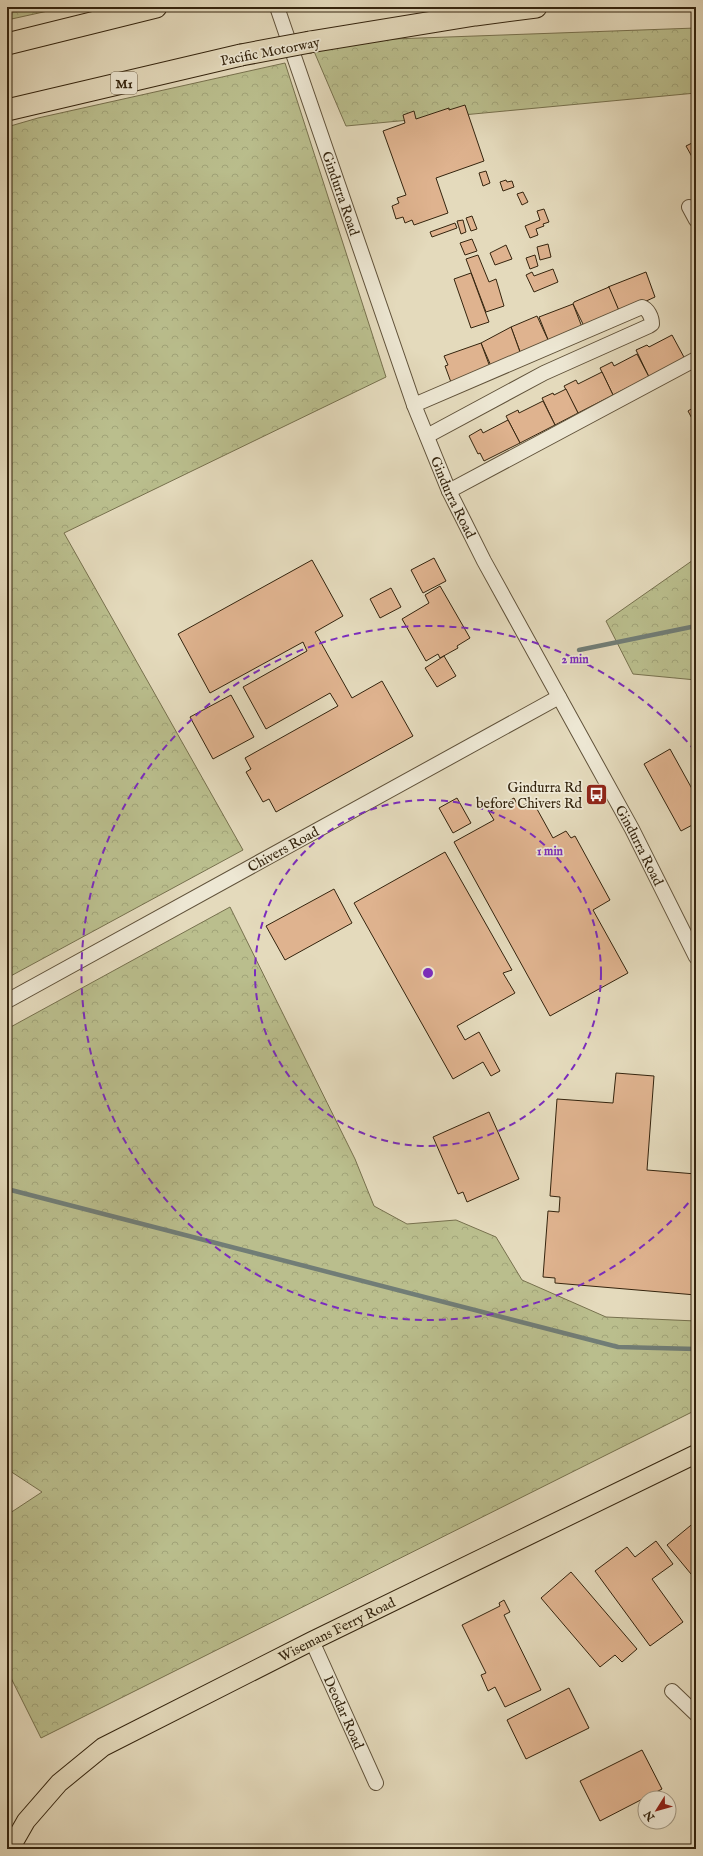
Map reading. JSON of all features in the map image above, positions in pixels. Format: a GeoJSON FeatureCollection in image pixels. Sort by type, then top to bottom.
{"type":"FeatureCollection","features":[{"type":"Feature","properties":{"kind":"highway"},"geometry":{"type":"LineString","coordinates":[[7,44],[156,7]]}},
{"type":"Feature","properties":{"kind":"highway","name":"Pacific Motorway"},"geometry":{"type":"LineString","coordinates":[[7,110],[240,55],[475,15],[536,7]]}},
{"type":"Feature","properties":{"kind":"main road","name":"Wisemans Ferry Road"},"geometry":{"type":"LineString","coordinates":[[10,1849],[26,1821],[59,1783],[103,1747],[312,1641],[696,1454]]}},
{"type":"Feature","properties":{"kind":"street","name":"Gindurra Road"},"geometry":{"type":"LineString","coordinates":[[277,7],[414,405],[448,491],[484,561],[558,697],[632,829],[696,957]]}},
{"type":"Feature","properties":{"kind":"street"},"geometry":{"type":"LineString","coordinates":[[689,207],[696,220]]}},
{"type":"Feature","properties":{"kind":"street"},"geometry":{"type":"LineString","coordinates":[[414,405],[642,307],[648,312],[652,321],[649,326],[544,373],[427,436]]}},
{"type":"Feature","properties":{"kind":"street"},"geometry":{"type":"LineString","coordinates":[[448,491],[696,359]]}},
{"type":"Feature","properties":{"kind":"street","name":"Chivers Road"},"geometry":{"type":"LineString","coordinates":[[7,1001],[558,697]]}},
{"type":"Feature","properties":{"kind":"street","name":"Deodar Road"},"geometry":{"type":"LineString","coordinates":[[312,1641],[376,1784]]}},
{"type":"Feature","properties":{"kind":"street"},"geometry":{"type":"LineString","coordinates":[[672,1691],[696,1714]]}},
{"type":"Feature","properties":{"kind":"green space"},"geometry":{"type":"Polygon","coordinates":[[[7,7],[66,7],[7,20],[7,7]]]}},
{"type":"Feature","properties":{"kind":"green space"},"geometry":{"type":"Polygon","coordinates":[[[696,28],[696,93],[346,126],[310,42],[696,28]]]}},
{"type":"Feature","properties":{"kind":"green space"},"geometry":{"type":"Polygon","coordinates":[[[285,63],[386,377],[64,533],[243,850],[7,978],[7,127],[38,118],[285,63]]]}},
{"type":"Feature","properties":{"kind":"green space"},"geometry":{"type":"Polygon","coordinates":[[[696,558],[696,680],[633,674],[606,621],[696,558]]]}},
{"type":"Feature","properties":{"kind":"green space"},"geometry":{"type":"Polygon","coordinates":[[[230,907],[355,1159],[374,1206],[407,1224],[456,1220],[496,1237],[522,1280],[606,1317],[696,1321],[696,1410],[41,1738],[7,1670],[7,1515],[42,1492],[7,1469],[7,1029],[230,907]]]}},
{"type":"Feature","properties":{"kind":"building"},"geometry":{"type":"Polygon","coordinates":[[[465,105],[484,161],[436,178],[448,213],[414,225],[412,220],[405,223],[403,217],[396,219],[392,206],[399,203],[397,198],[406,195],[383,131],[405,123],[403,115],[414,111],[416,119],[449,108],[449,110],[465,105]]]}},
{"type":"Feature","properties":{"kind":"building"},"geometry":{"type":"Polygon","coordinates":[[[696,141],[696,164],[686,146],[696,141]]]}},
{"type":"Feature","properties":{"kind":"building"},"geometry":{"type":"Polygon","coordinates":[[[486,171],[490,183],[483,186],[479,173],[486,171]]]}},
{"type":"Feature","properties":{"kind":"building"},"geometry":{"type":"Polygon","coordinates":[[[506,180],[507,182],[512,181],[514,187],[503,191],[500,182],[506,180]]]}},
{"type":"Feature","properties":{"kind":"building"},"geometry":{"type":"Polygon","coordinates":[[[523,192],[528,202],[522,205],[517,194],[523,192]]]}},
{"type":"Feature","properties":{"kind":"building"},"geometry":{"type":"Polygon","coordinates":[[[544,209],[549,222],[536,229],[538,235],[530,238],[525,226],[540,220],[537,211],[544,209]]]}},
{"type":"Feature","properties":{"kind":"building"},"geometry":{"type":"Polygon","coordinates":[[[472,216],[477,229],[471,231],[466,218],[472,216]]]}},
{"type":"Feature","properties":{"kind":"building"},"geometry":{"type":"Polygon","coordinates":[[[463,220],[466,232],[461,234],[457,221],[463,220]]]}},
{"type":"Feature","properties":{"kind":"building"},"geometry":{"type":"Polygon","coordinates":[[[455,223],[457,228],[432,237],[430,232],[455,223]]]}},
{"type":"Feature","properties":{"kind":"building"},"geometry":{"type":"Polygon","coordinates":[[[472,239],[477,251],[465,255],[460,243],[472,239]]]}},
{"type":"Feature","properties":{"kind":"building"},"geometry":{"type":"Polygon","coordinates":[[[548,244],[551,257],[540,260],[537,247],[548,244]]]}},
{"type":"Feature","properties":{"kind":"building"},"geometry":{"type":"Polygon","coordinates":[[[506,245],[512,259],[495,265],[490,253],[506,245]]]}},
{"type":"Feature","properties":{"kind":"building"},"geometry":{"type":"Polygon","coordinates":[[[478,255],[489,282],[496,279],[504,306],[486,312],[466,259],[478,255]]]}},
{"type":"Feature","properties":{"kind":"building"},"geometry":{"type":"Polygon","coordinates":[[[535,255],[538,266],[530,269],[526,258],[535,255]]]}},
{"type":"Feature","properties":{"kind":"building"},"geometry":{"type":"Polygon","coordinates":[[[553,269],[558,282],[534,292],[526,275],[532,272],[534,276],[553,269]]]}},
{"type":"Feature","properties":{"kind":"building"},"geometry":{"type":"Polygon","coordinates":[[[646,272],[655,297],[620,313],[608,287],[646,272]]]}},
{"type":"Feature","properties":{"kind":"building"},"geometry":{"type":"Polygon","coordinates":[[[471,273],[489,322],[471,328],[454,279],[471,273]]]}},
{"type":"Feature","properties":{"kind":"building"},"geometry":{"type":"Polygon","coordinates":[[[609,287],[620,313],[584,326],[573,304],[574,302],[609,287]]]}},
{"type":"Feature","properties":{"kind":"building"},"geometry":{"type":"Polygon","coordinates":[[[573,304],[582,327],[549,342],[539,317],[573,304]]]}},
{"type":"Feature","properties":{"kind":"building"},"geometry":{"type":"Polygon","coordinates":[[[537,316],[549,342],[522,357],[511,327],[537,316]]]}},
{"type":"Feature","properties":{"kind":"building"},"geometry":{"type":"Polygon","coordinates":[[[511,327],[520,352],[491,366],[481,343],[511,327]]]}},
{"type":"Feature","properties":{"kind":"building"},"geometry":{"type":"Polygon","coordinates":[[[672,335],[685,359],[649,377],[636,350],[647,345],[649,347],[672,335]]]}},
{"type":"Feature","properties":{"kind":"building"},"geometry":{"type":"Polygon","coordinates":[[[481,343],[490,367],[452,385],[445,366],[448,365],[444,356],[481,343]]]}},
{"type":"Feature","properties":{"kind":"building"},"geometry":{"type":"Polygon","coordinates":[[[637,354],[649,377],[613,395],[600,368],[612,362],[614,366],[637,354]]]}},
{"type":"Feature","properties":{"kind":"building"},"geometry":{"type":"Polygon","coordinates":[[[602,372],[613,395],[578,413],[564,386],[576,380],[578,384],[602,372]]]}},
{"type":"Feature","properties":{"kind":"building"},"geometry":{"type":"Polygon","coordinates":[[[566,389],[578,413],[555,425],[542,398],[553,393],[554,395],[566,389]]]}},
{"type":"Feature","properties":{"kind":"building"},"geometry":{"type":"Polygon","coordinates":[[[543,401],[555,425],[520,443],[506,416],[518,410],[519,413],[543,401]]]}},
{"type":"Feature","properties":{"kind":"building"},"geometry":{"type":"Polygon","coordinates":[[[696,406],[696,426],[688,411],[696,406]]]}},
{"type":"Feature","properties":{"kind":"building"},"geometry":{"type":"Polygon","coordinates":[[[508,420],[520,443],[484,461],[480,453],[478,454],[469,436],[481,429],[483,433],[508,420]]]}},
{"type":"Feature","properties":{"kind":"building"},"geometry":{"type":"Polygon","coordinates":[[[434,558],[446,581],[423,593],[411,570],[434,558]]]}},
{"type":"Feature","properties":{"kind":"building"},"geometry":{"type":"Polygon","coordinates":[[[312,560],[343,616],[315,632],[352,698],[382,681],[413,736],[276,812],[269,799],[263,802],[246,772],[251,769],[245,758],[338,706],[330,693],[266,729],[243,687],[307,651],[303,642],[210,693],[178,634],[312,560]]]}},
{"type":"Feature","properties":{"kind":"building"},"geometry":{"type":"Polygon","coordinates":[[[440,586],[470,638],[457,646],[458,648],[440,658],[438,654],[426,661],[402,619],[429,603],[425,595],[440,586]]]}},
{"type":"Feature","properties":{"kind":"building"},"geometry":{"type":"Polygon","coordinates":[[[391,588],[401,607],[380,618],[370,599],[391,588]]]}},
{"type":"Feature","properties":{"kind":"building"},"geometry":{"type":"Polygon","coordinates":[[[444,656],[456,676],[437,687],[425,668],[444,656]]]}},
{"type":"Feature","properties":{"kind":"building"},"geometry":{"type":"Polygon","coordinates":[[[231,695],[254,737],[213,759],[190,717],[231,695]]]}},
{"type":"Feature","properties":{"kind":"building"},"geometry":{"type":"Polygon","coordinates":[[[670,749],[696,796],[696,823],[681,831],[644,764],[670,749]]]}},
{"type":"Feature","properties":{"kind":"building"},"geometry":{"type":"Polygon","coordinates":[[[457,798],[471,823],[453,833],[439,808],[457,798]]]}},
{"type":"Feature","properties":{"kind":"building"},"geometry":{"type":"Polygon","coordinates":[[[514,798],[519,808],[532,800],[553,838],[566,831],[571,838],[575,836],[610,900],[593,910],[628,973],[550,1016],[454,842],[494,820],[489,812],[514,798]]]}},
{"type":"Feature","properties":{"kind":"building"},"geometry":{"type":"Polygon","coordinates":[[[445,852],[512,970],[503,973],[515,993],[457,1026],[465,1040],[479,1032],[500,1071],[491,1076],[483,1062],[453,1079],[354,903],[445,852]]]}},
{"type":"Feature","properties":{"kind":"building"},"geometry":{"type":"Polygon","coordinates":[[[334,889],[352,923],[285,960],[266,926],[334,889]]]}},
{"type":"Feature","properties":{"kind":"building"},"geometry":{"type":"Polygon","coordinates":[[[616,1073],[654,1076],[647,1170],[696,1174],[696,1295],[555,1283],[555,1278],[543,1277],[548,1211],[559,1212],[560,1197],[550,1196],[557,1099],[613,1103],[616,1073]]]}},
{"type":"Feature","properties":{"kind":"building"},"geometry":{"type":"Polygon","coordinates":[[[489,1112],[519,1179],[467,1202],[463,1192],[458,1194],[433,1137],[489,1112]]]}},
{"type":"Feature","properties":{"kind":"building"},"geometry":{"type":"Polygon","coordinates":[[[696,1521],[696,1580],[667,1545],[696,1521]]]}},
{"type":"Feature","properties":{"kind":"building"},"geometry":{"type":"Polygon","coordinates":[[[656,1541],[673,1564],[652,1579],[683,1622],[650,1646],[595,1571],[627,1547],[635,1557],[656,1541]]]}},
{"type":"Feature","properties":{"kind":"building"},"geometry":{"type":"Polygon","coordinates":[[[571,1572],[637,1649],[622,1662],[615,1655],[600,1667],[541,1598],[571,1572]]]}},
{"type":"Feature","properties":{"kind":"building"},"geometry":{"type":"Polygon","coordinates":[[[504,1600],[510,1612],[504,1615],[541,1690],[505,1707],[495,1687],[488,1691],[481,1675],[486,1673],[462,1625],[500,1606],[499,1603],[504,1600]]]}},
{"type":"Feature","properties":{"kind":"building"},"geometry":{"type":"Polygon","coordinates":[[[569,1688],[589,1728],[526,1759],[507,1720],[569,1688]]]}},
{"type":"Feature","properties":{"kind":"building"},"geometry":{"type":"Polygon","coordinates":[[[642,1750],[662,1789],[637,1790],[637,1802],[600,1821],[580,1781],[642,1750]]]}},
{"type":"Feature","properties":{"kind":"waterway"},"geometry":{"type":"LineString","coordinates":[[579,650],[696,626]]}},
{"type":"Feature","properties":{"kind":"waterway"},"geometry":{"type":"LineString","coordinates":[[7,1189],[618,1347],[696,1349]]}},
{"type":"Feature","properties":{"kind":"place","name":"Gindurra Rd before Chivers Rd"},"geometry":{"type":"Point","coordinates":[597,795]}}]}
